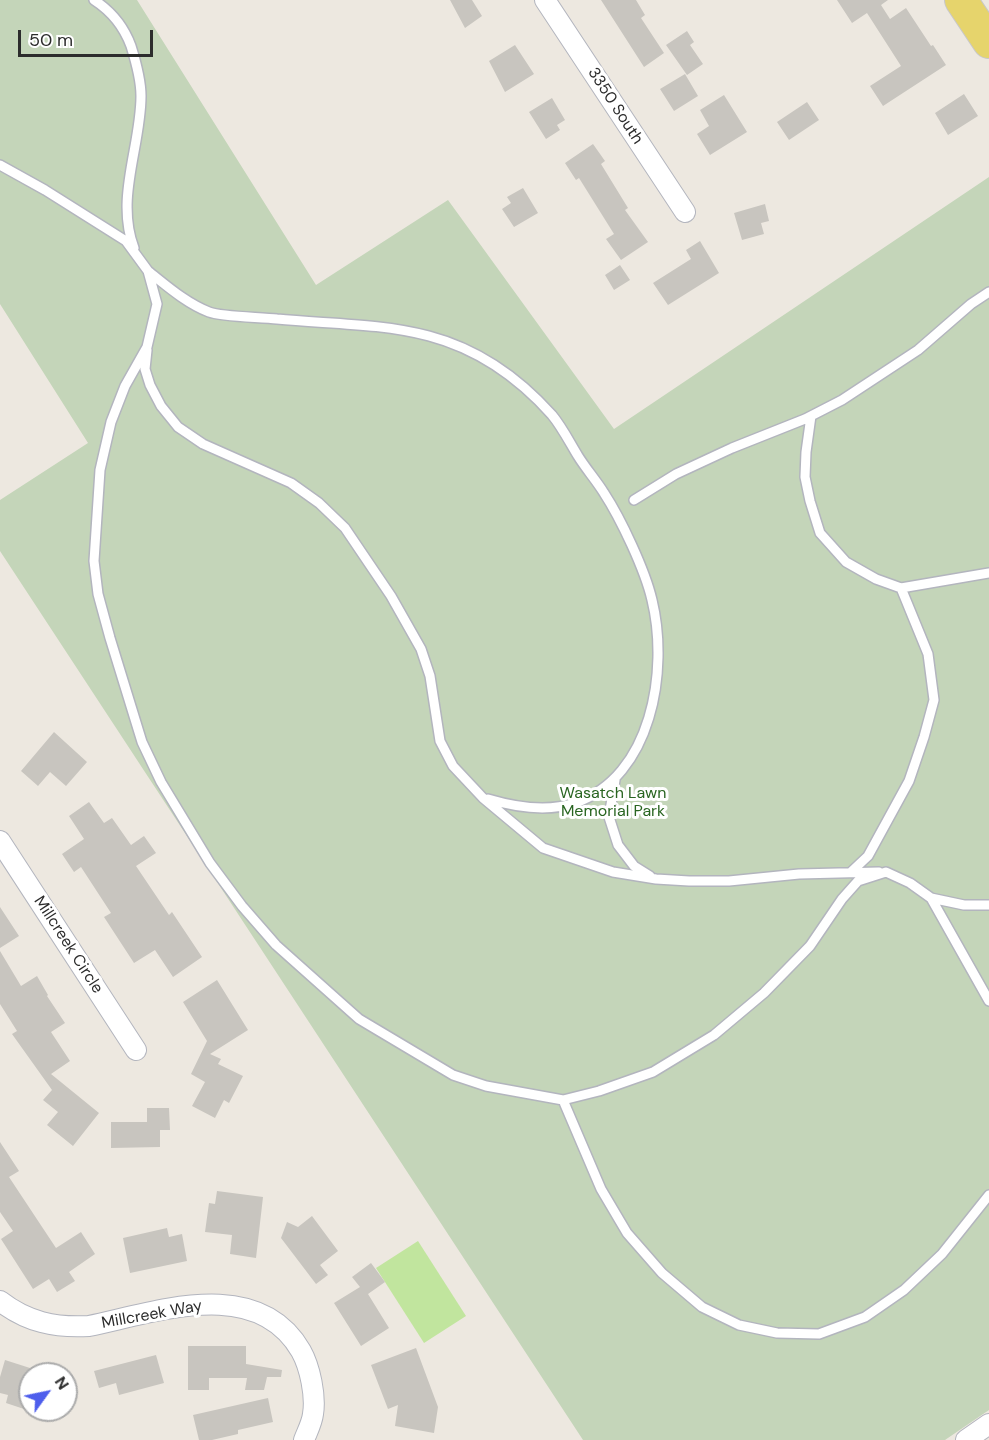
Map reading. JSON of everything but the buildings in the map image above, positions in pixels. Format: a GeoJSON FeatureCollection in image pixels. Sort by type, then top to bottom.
{"type":"FeatureCollection","features":[{"type":"Feature","properties":{"kind":"main road"},"geometry":{"type":"LineString","coordinates":[[961,0],[989,42]]}},
{"type":"Feature","properties":{"kind":"street","name":"3350 South"},"geometry":{"type":"LineString","coordinates":[[545,0],[685,212]]}},
{"type":"Feature","properties":{"kind":"street","name":"Millcreek Circle"},"geometry":{"type":"LineString","coordinates":[[0,841],[136,1050]]}},
{"type":"Feature","properties":{"kind":"street","name":"Millcreek Way"},"geometry":{"type":"LineString","coordinates":[[0,1301],[24,1317],[39,1322],[75,1327],[186,1306],[220,1305],[249,1308],[279,1324],[290,1335],[306,1362],[311,1377],[314,1414],[304,1440]]}},
{"type":"Feature","properties":{"kind":"street"},"geometry":{"type":"LineString","coordinates":[[966,1440],[989,1424]]}},
{"type":"Feature","properties":{"kind":"lane"},"geometry":{"type":"LineString","coordinates":[[94,0],[107,3],[125,30],[136,61],[141,96],[130,172],[128,215],[132,244],[138,258]]}},
{"type":"Feature","properties":{"kind":"lane"},"geometry":{"type":"LineString","coordinates":[[0,165],[45,190],[126,241],[148,271],[178,296],[210,313],[345,324],[429,336],[469,350],[513,377],[553,416],[606,495],[633,549],[652,600],[659,648],[658,684],[647,722],[631,760],[608,786],[575,803],[545,807],[512,806],[483,798]]}},
{"type":"Feature","properties":{"kind":"lane"},"geometry":{"type":"LineString","coordinates":[[148,271],[157,304],[147,347],[145,369],[161,406],[178,427],[203,444],[291,483],[319,503],[345,528],[391,596],[421,649],[430,676],[440,741],[453,765],[483,798],[543,848],[613,872],[656,879],[729,881],[799,874],[886,872],[910,883],[931,898],[964,905],[989,905]]}},
{"type":"Feature","properties":{"kind":"lane"},"geometry":{"type":"LineString","coordinates":[[634,500],[676,474],[811,416],[842,400],[918,350],[971,304],[989,292]]}},
{"type":"Feature","properties":{"kind":"lane"},"geometry":{"type":"LineString","coordinates":[[147,347],[125,386],[111,422],[100,470],[94,561],[98,594],[129,705],[142,742],[161,782],[210,863],[242,906],[276,945],[359,1019],[453,1075],[486,1086],[563,1100],[599,1090],[653,1072],[714,1035],[764,993],[810,946],[842,899],[858,882],[886,872]]}},
{"type":"Feature","properties":{"kind":"lane"},"geometry":{"type":"LineString","coordinates":[[811,416],[805,477],[810,501],[820,533],[846,562],[876,579],[901,588],[989,573]]}},
{"type":"Feature","properties":{"kind":"lane"},"geometry":{"type":"LineString","coordinates":[[851,872],[868,856],[909,781],[934,700],[928,654],[901,588]]}},
{"type":"Feature","properties":{"kind":"lane"},"geometry":{"type":"LineString","coordinates":[[615,778],[609,816],[618,845],[634,866],[656,879]]}},
{"type":"Feature","properties":{"kind":"lane"},"geometry":{"type":"LineString","coordinates":[[931,898],[989,1000]]}},
{"type":"Feature","properties":{"kind":"lane"},"geometry":{"type":"LineString","coordinates":[[563,1100],[601,1189],[627,1233],[662,1273],[702,1307],[739,1325],[777,1333],[819,1334],[865,1317],[904,1290],[942,1254],[989,1195]]}},
{"type":"Feature","properties":{"kind":"green space","name":"Wasatch Lawn Memorial Park"},"geometry":{"type":"Polygon","coordinates":[[[0,0],[137,0],[316,285],[448,200],[614,429],[989,177],[989,1410],[945,1440],[583,1440],[0,551],[0,500],[88,443],[0,304],[0,0]]]}},
{"type":"Feature","properties":{"kind":"green space"},"geometry":{"type":"Polygon","coordinates":[[[418,1241],[466,1316],[424,1343],[376,1268],[418,1241]]]}}]}
